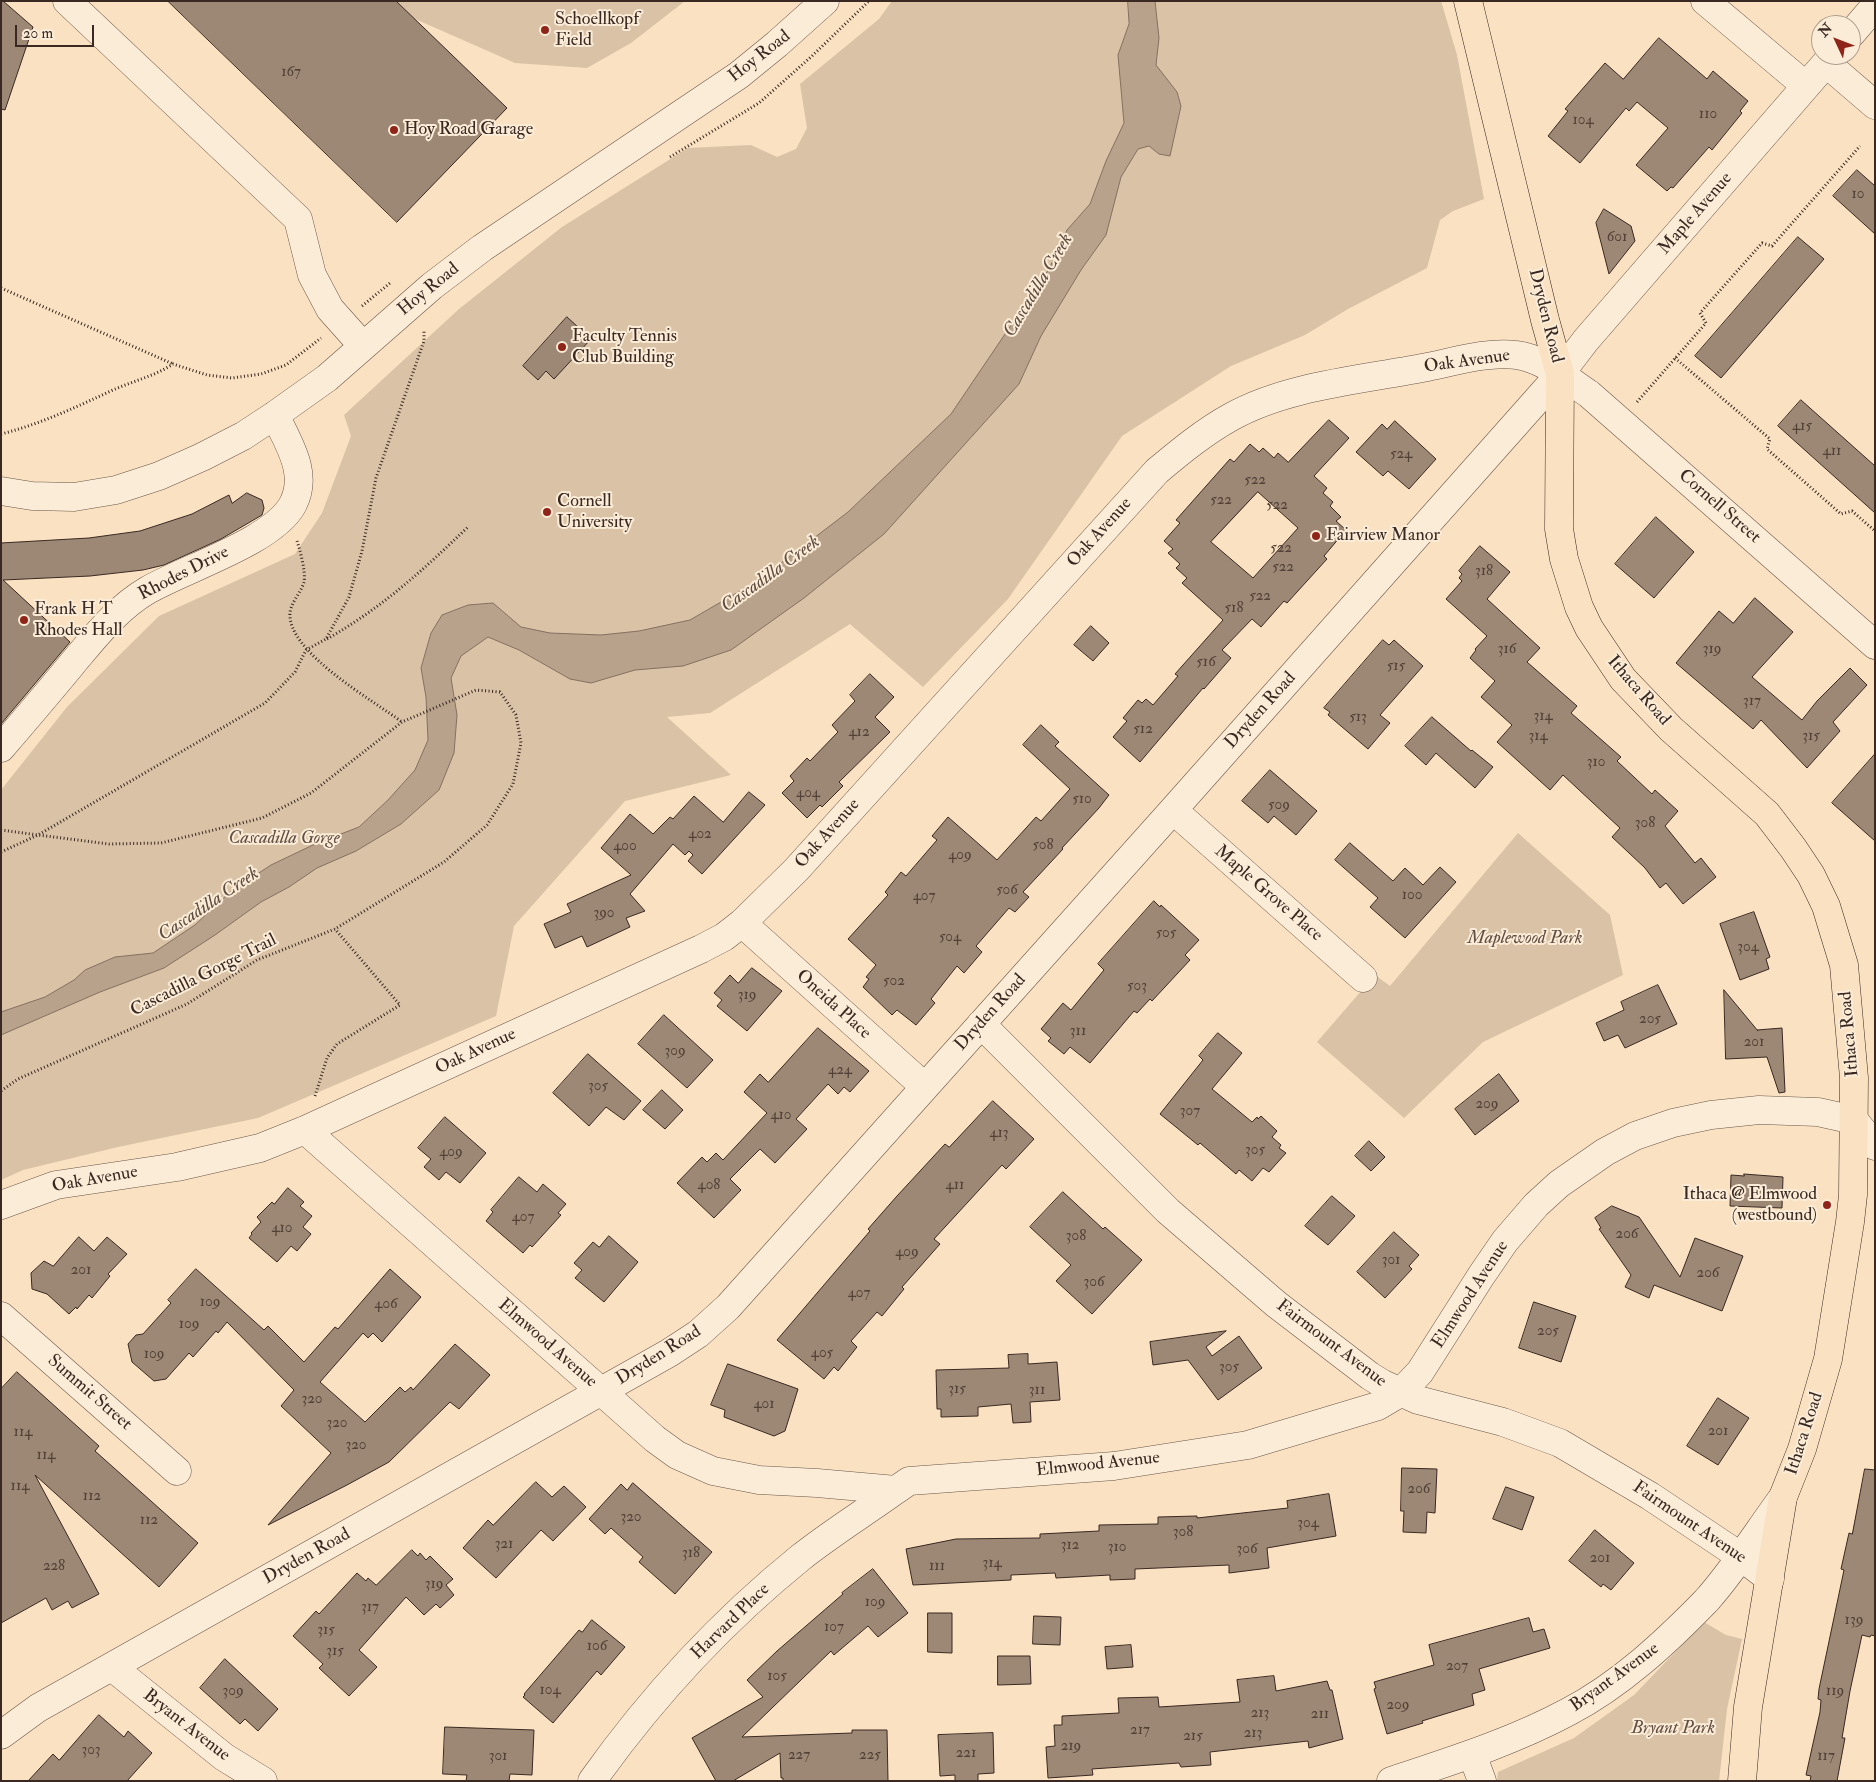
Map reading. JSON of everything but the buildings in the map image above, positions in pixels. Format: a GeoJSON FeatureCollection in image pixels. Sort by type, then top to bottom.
{"type":"FeatureCollection","features":[{"type":"Feature","properties":{"kind":"main road","name":"Dryden Road"},"geometry":{"type":"LineString","coordinates":[[1468,1],[1545,320],[1560,374]]}},
{"type":"Feature","properties":{"kind":"main road","name":"Ithaca Road"},"geometry":{"type":"LineString","coordinates":[[1560,374],[1559,529],[1564,559],[1579,607],[1589,628],[1623,679],[1671,729],[1767,814],[1793,848],[1811,875],[1826,906],[1844,965],[1854,1078],[1850,1222],[1828,1359],[1802,1448],[1783,1497],[1748,1707],[1742,1781]]}},
{"type":"Feature","properties":{"kind":"street"},"geometry":{"type":"LineString","coordinates":[[67,1],[298,219],[312,274],[330,309],[363,346]]}},
{"type":"Feature","properties":{"kind":"street","name":"Hoy Road"},"geometry":{"type":"LineString","coordinates":[[1,491],[32,496],[74,497],[116,490],[159,476],[202,458],[243,436],[326,378],[432,286],[482,248],[739,75],[825,1]]}},
{"type":"Feature","properties":{"kind":"street"},"geometry":{"type":"LineString","coordinates":[[1706,1],[1806,86]]}},
{"type":"Feature","properties":{"kind":"street","name":"Maple Avenue"},"geometry":{"type":"LineString","coordinates":[[1560,374],[1586,340],[1825,65]]}},
{"type":"Feature","properties":{"kind":"street"},"geometry":{"type":"LineString","coordinates":[[1836,65],[1875,105]]}},
{"type":"Feature","properties":{"kind":"street","name":"Oak Avenue"},"geometry":{"type":"LineString","coordinates":[[1,1205],[56,1185],[177,1166],[260,1148],[305,1130],[701,949],[724,936],[742,923],[796,870],[1157,471],[1200,436],[1232,416],[1264,403],[1306,390],[1480,357],[1518,355],[1560,374]]}},
{"type":"Feature","properties":{"kind":"street","name":"Cornell Street"},"geometry":{"type":"LineString","coordinates":[[1560,374],[1589,394],[1875,644]]}},
{"type":"Feature","properties":{"kind":"street","name":"Dryden Road"},"geometry":{"type":"LineString","coordinates":[[1,1735],[38,1708],[684,1344],[698,1334],[728,1307],[1560,374]]}},
{"type":"Feature","properties":{"kind":"street","name":"Rhodes Drive"},"geometry":{"type":"LineString","coordinates":[[1,748],[116,614],[131,601],[180,573],[246,543],[275,526],[287,514],[293,505],[298,490],[299,468],[274,415]]}},
{"type":"Feature","properties":{"kind":"street","name":"Maple Grove Place"},"geometry":{"type":"LineString","coordinates":[[1173,810],[1363,978]]}},
{"type":"Feature","properties":{"kind":"street","name":"Oneida Place"},"geometry":{"type":"LineString","coordinates":[[742,923],[925,1087]]}},
{"type":"Feature","properties":{"kind":"street","name":"Fairmount Avenue"},"geometry":{"type":"LineString","coordinates":[[981,1024],[1168,1211],[1276,1304],[1370,1376],[1400,1393],[1434,1405],[1502,1422],[1560,1443],[1650,1496],[1740,1556],[1770,1579]]}},
{"type":"Feature","properties":{"kind":"street","name":"Elmwood Avenue"},"geometry":{"type":"LineString","coordinates":[[305,1130],[655,1439],[677,1455],[713,1471],[759,1480],[896,1490],[909,1481],[1114,1466],[1248,1445],[1364,1412],[1400,1393],[1413,1381],[1427,1363],[1480,1276],[1505,1240],[1536,1205],[1559,1184],[1605,1152],[1635,1136],[1673,1123],[1711,1115],[1759,1110],[1818,1112],[1854,1120]]}},
{"type":"Feature","properties":{"kind":"street"},"geometry":{"type":"LineString","coordinates":[[1854,1120],[1875,1146]]}},
{"type":"Feature","properties":{"kind":"street","name":"Summit Street"},"geometry":{"type":"LineString","coordinates":[[1,1316],[177,1470]]}},
{"type":"Feature","properties":{"kind":"street","name":"Harvard Place"},"geometry":{"type":"LineString","coordinates":[[592,1781],[624,1736],[666,1686],[738,1613],[800,1558],[896,1490]]}},
{"type":"Feature","properties":{"kind":"street","name":"Bryant Avenue"},"geometry":{"type":"LineString","coordinates":[[1391,1781],[1513,1738],[1568,1712],[1598,1694],[1655,1651],[1707,1599],[1783,1497]]}},
{"type":"Feature","properties":{"kind":"street","name":"Bryant Avenue"},"geometry":{"type":"LineString","coordinates":[[112,1667],[224,1757],[263,1781]]}},
{"type":"Feature","properties":{"kind":"street"},"geometry":{"type":"LineString","coordinates":[[1472,1754],[1482,1781]]}},
{"type":"Feature","properties":{"kind":"path"},"geometry":{"type":"LineString","coordinates":[[1636,402],[1706,322],[1700,313],[1762,243],[1772,246],[1860,146]]}},
{"type":"Feature","properties":{"kind":"path"},"geometry":{"type":"LineString","coordinates":[[1,288],[173,364],[208,375],[232,378],[261,374],[286,365],[391,283]]}},
{"type":"Feature","properties":{"kind":"path"},"geometry":{"type":"LineString","coordinates":[[326,639],[349,597],[356,574],[376,478],[424,341],[424,327]]}},
{"type":"Feature","properties":{"kind":"path"},"geometry":{"type":"LineString","coordinates":[[1675,358],[1770,439],[1768,449],[1841,514],[1852,510],[1875,531]]}},
{"type":"Feature","properties":{"kind":"path"},"geometry":{"type":"LineString","coordinates":[[1,434],[24,428],[74,409],[113,390],[160,372],[173,364]]}},
{"type":"Feature","properties":{"kind":"path"},"geometry":{"type":"LineString","coordinates":[[287,514],[301,552],[304,581],[290,610],[290,618],[296,636],[306,650],[354,690],[402,722]]}},
{"type":"Feature","properties":{"kind":"path"},"geometry":{"type":"LineString","coordinates":[[1,852],[38,835],[265,703],[295,672],[306,650],[354,623],[384,602],[410,582],[469,526]]}},
{"type":"Feature","properties":{"kind":"path","name":"Cascadilla Gorge Trail"},"geometry":{"type":"LineString","coordinates":[[1,830],[109,844],[161,843],[262,818],[311,794],[402,722],[476,690],[500,692],[516,715],[521,743],[513,784],[487,825],[444,862],[336,929],[257,960],[187,1004],[18,1080],[1,1091]]}},
{"type":"Feature","properties":{"kind":"path"},"geometry":{"type":"LineString","coordinates":[[305,1130],[327,1058],[337,1044],[400,1005],[336,929]]}},
{"type":"Feature","properties":{"kind":"green space","name":"Schoellkopf Field"},"geometry":{"type":"Polygon","coordinates":[[[396,1],[685,1],[631,43],[587,68],[515,63],[413,18],[396,1]]]}},
{"type":"Feature","properties":{"kind":"green space","name":"Cascadilla Gorge"},"geometry":{"type":"Polygon","coordinates":[[[892,1],[1441,1],[1457,55],[1484,199],[1453,211],[1440,220],[1427,268],[1348,309],[1305,335],[1231,366],[1122,436],[1008,599],[923,687],[850,624],[710,713],[667,717],[731,775],[625,801],[514,926],[496,1016],[258,1118],[118,1147],[23,1170],[1,1180],[1,790],[67,707],[159,616],[295,554],[322,513],[351,436],[344,415],[459,309],[562,227],[688,148],[751,145],[777,157],[796,149],[807,128],[800,84],[879,19],[892,1]]]}},
{"type":"Feature","properties":{"kind":"green space","name":"Maplewood Park"},"geometry":{"type":"Polygon","coordinates":[[[1518,833],[1610,915],[1623,975],[1483,1042],[1404,1118],[1317,1042],[1375,975],[1390,986],[1518,833]]]}},
{"type":"Feature","properties":{"kind":"green space","name":"Bryant Park"},"geometry":{"type":"Polygon","coordinates":[[[1704,1622],[1726,1635],[1742,1639],[1727,1709],[1719,1781],[1497,1781],[1498,1772],[1574,1738],[1634,1695],[1704,1622]]]}},
{"type":"Feature","properties":{"kind":"water","name":"Cascadilla Creek"},"geometry":{"type":"Polygon","coordinates":[[[1128,1],[1155,1],[1159,38],[1156,65],[1177,92],[1181,106],[1170,156],[1159,154],[1149,146],[1138,149],[1121,177],[1106,235],[1081,270],[1041,336],[1019,384],[884,534],[804,598],[731,650],[683,666],[635,670],[591,683],[570,679],[519,650],[488,637],[461,656],[451,678],[457,715],[454,753],[439,790],[401,824],[356,851],[317,868],[289,887],[261,902],[164,968],[100,992],[1,1035],[1,1012],[45,997],[74,980],[85,970],[115,957],[153,953],[195,925],[230,892],[271,865],[315,844],[359,827],[388,800],[415,770],[428,740],[426,697],[421,668],[431,633],[442,615],[468,605],[493,603],[521,627],[550,633],[601,635],[639,631],[690,620],[759,580],[848,512],[951,414],[1049,269],[1067,230],[1090,204],[1106,161],[1124,123],[1118,55],[1129,24],[1128,1]]]}},
{"type":"Feature","properties":{"kind":"place","name":"Schoellkopf Field"},"geometry":{"type":"Point","coordinates":[545,30]}},
{"type":"Feature","properties":{"kind":"place","name":"Hoy Road Garage"},"geometry":{"type":"Point","coordinates":[394,130]}},
{"type":"Feature","properties":{"kind":"place","name":"Faculty Tennis Club Building"},"geometry":{"type":"Point","coordinates":[562,347]}},
{"type":"Feature","properties":{"kind":"place","name":"Cornell University"},"geometry":{"type":"Point","coordinates":[547,512]}},
{"type":"Feature","properties":{"kind":"place","name":"Fairview Manor"},"geometry":{"type":"Point","coordinates":[1316,536]}},
{"type":"Feature","properties":{"kind":"place","name":"Frank H T Rhodes Hall"},"geometry":{"type":"Point","coordinates":[24,620]}},
{"type":"Feature","properties":{"kind":"place","name":"Ithaca @ Elmwood (westbound)"},"geometry":{"type":"Point","coordinates":[1827,1205]}}]}
